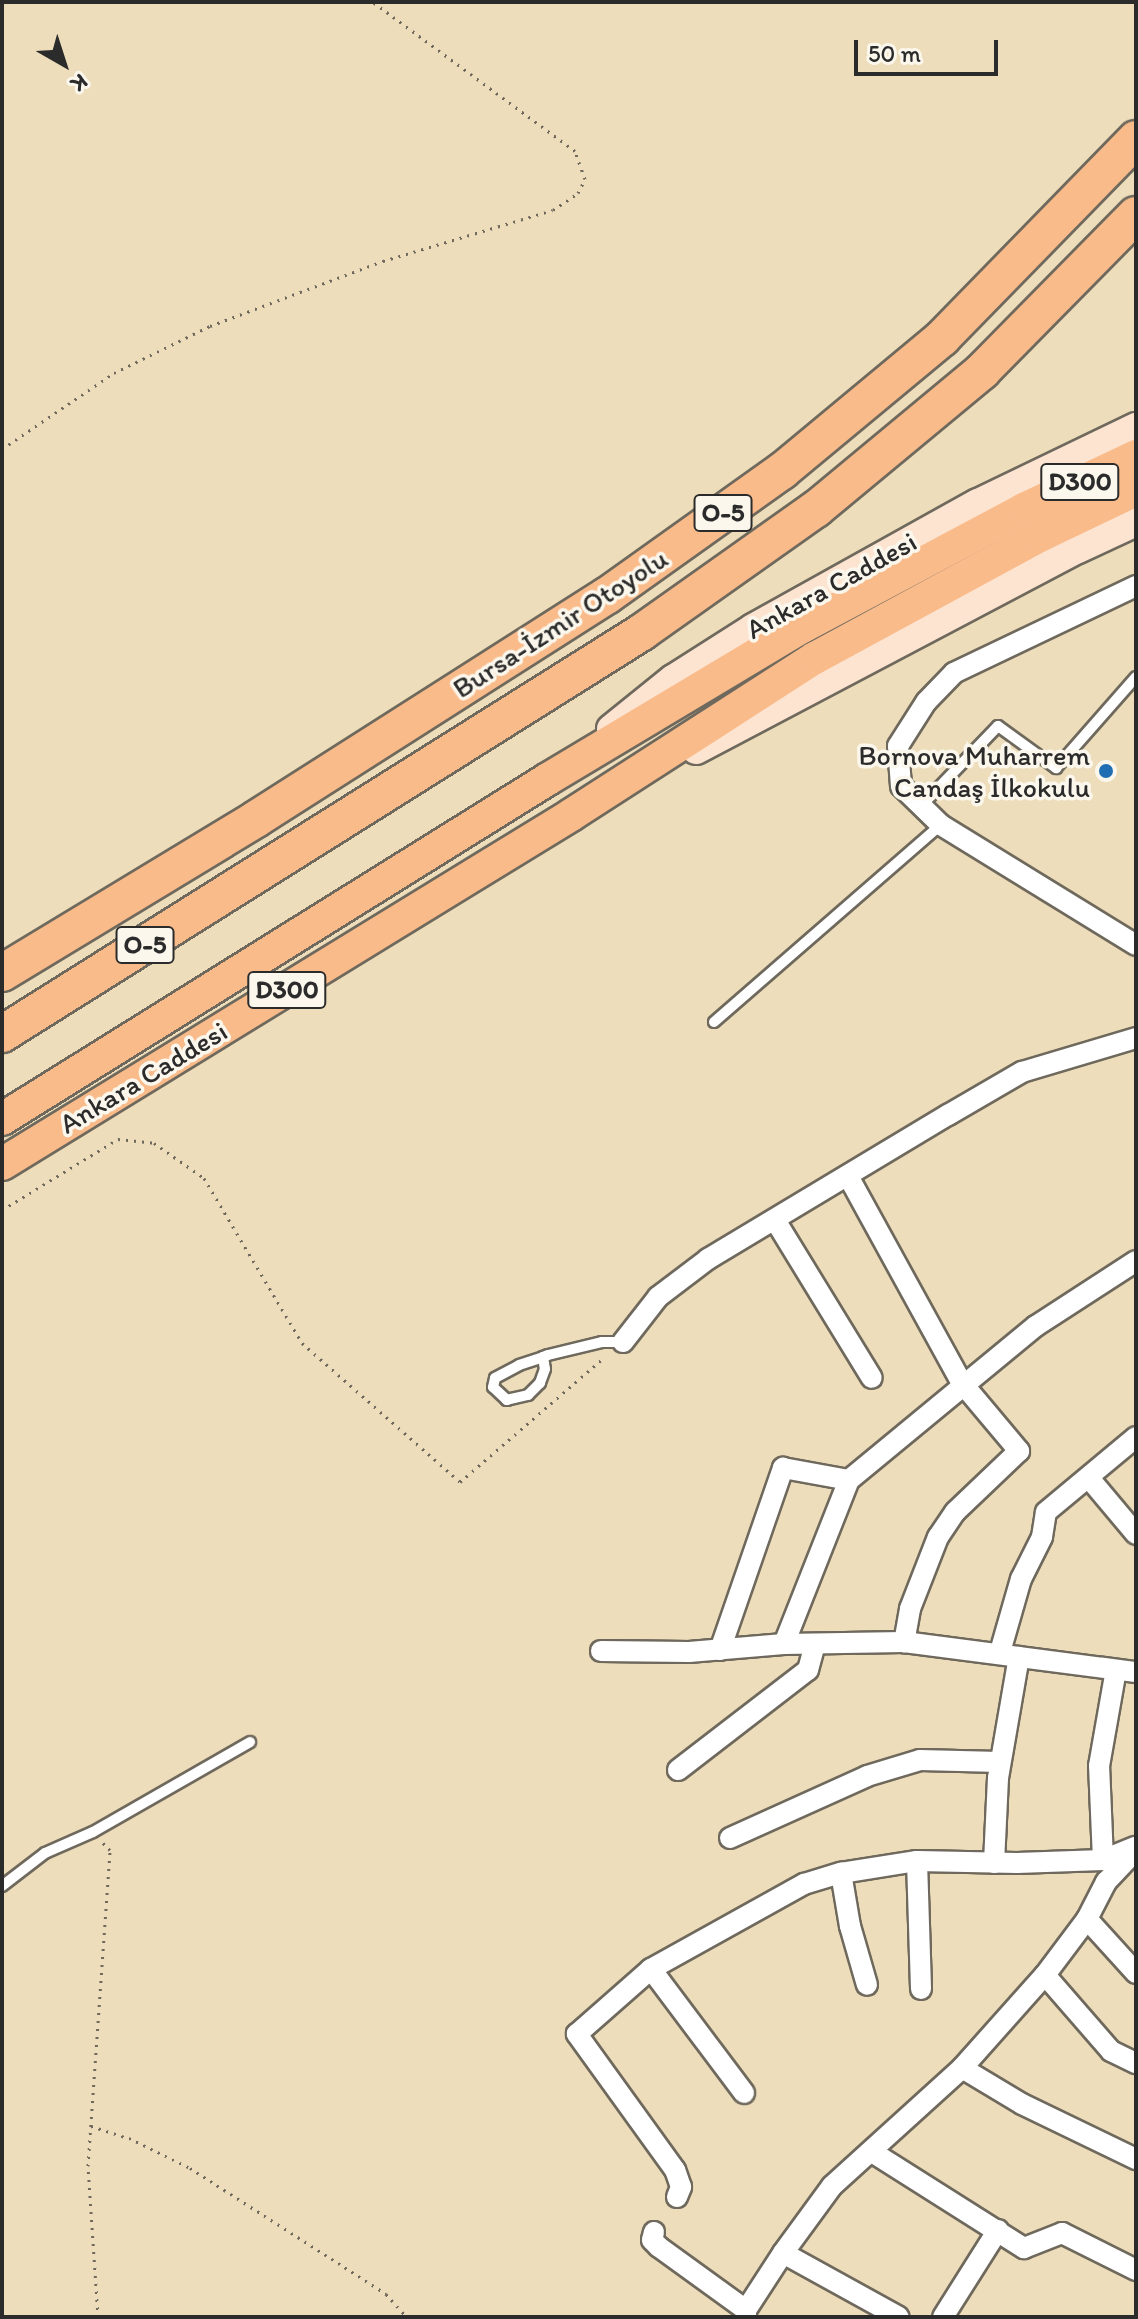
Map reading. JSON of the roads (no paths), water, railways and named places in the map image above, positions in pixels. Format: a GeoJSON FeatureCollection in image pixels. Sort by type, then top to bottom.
{"type":"FeatureCollection","features":[{"type":"Feature","properties":{"kind":"highway","name":"Bursa-İzmir Otoyolu"},"geometry":{"type":"LineString","coordinates":[[2,973],[269,811],[608,595],[782,471],[942,338],[1136,139]]}},
{"type":"Feature","properties":{"kind":"highway","name":"Bursa-İzmir Otoyolu"},"geometry":{"type":"LineString","coordinates":[[2,1034],[629,641],[816,509],[982,371],[1136,215]]}},
{"type":"Feature","properties":{"kind":"highway","name":"Ankara Caddesi"},"geometry":{"type":"LineString","coordinates":[[2,1164],[571,815],[1136,456]]}},
{"type":"Feature","properties":{"kind":"highway","name":"Ankara Caddesi"},"geometry":{"type":"LineString","coordinates":[[2,1119],[548,779],[804,626],[1032,522],[1136,490]]}},
{"type":"Feature","properties":{"kind":"main road","name":"Ankara Caddesi"},"geometry":{"type":"LineString","coordinates":[[548,779],[673,679],[753,628],[978,503],[1136,427]]}},
{"type":"Feature","properties":{"kind":"main road","name":"Ankara Caddesi"},"geometry":{"type":"LineString","coordinates":[[571,815],[1078,549],[1136,522]]}},
{"type":"Feature","properties":{"kind":"street"},"geometry":{"type":"LineString","coordinates":[[1136,586],[954,673],[926,702],[898,746],[901,786],[941,825],[1136,945]]}},
{"type":"Feature","properties":{"kind":"street"},"geometry":{"type":"LineString","coordinates":[[623,1342],[658,1297],[708,1259],[1022,1072],[1136,1038]]}},
{"type":"Feature","properties":{"kind":"street"},"geometry":{"type":"LineString","coordinates":[[848,1176],[962,1383],[1019,1451],[955,1512],[938,1537],[910,1609],[904,1642]]}},
{"type":"Feature","properties":{"kind":"street"},"geometry":{"type":"LineString","coordinates":[[775,1220],[872,1378]]}},
{"type":"Feature","properties":{"kind":"street"},"geometry":{"type":"LineString","coordinates":[[784,1644],[849,1480],[962,1383],[1036,1326],[1136,1261]]}},
{"type":"Feature","properties":{"kind":"street"},"geometry":{"type":"LineString","coordinates":[[994,1863],[1010,1654],[1021,1579],[1042,1537],[1046,1512],[1136,1437]]}},
{"type":"Feature","properties":{"kind":"street"},"geometry":{"type":"LineString","coordinates":[[720,1650],[783,1468],[849,1480]]}},
{"type":"Feature","properties":{"kind":"street"},"geometry":{"type":"LineString","coordinates":[[1089,1478],[1136,1534]]}},
{"type":"Feature","properties":{"kind":"street"},"geometry":{"type":"LineString","coordinates":[[601,1651],[720,1650],[784,1644],[904,1642],[1126,1671],[1099,1766],[1103,1860]]}},
{"type":"Feature","properties":{"kind":"street"},"geometry":{"type":"LineString","coordinates":[[678,1770],[808,1670],[815,1644]]}},
{"type":"Feature","properties":{"kind":"street"},"geometry":{"type":"LineString","coordinates":[[730,1838],[867,1776],[920,1760],[1000,1762]]}},
{"type":"Feature","properties":{"kind":"street"},"geometry":{"type":"LineString","coordinates":[[677,2197],[681,2187],[675,2170],[577,2034],[651,1969],[804,1884],[841,1873],[917,1861],[994,1863],[1103,1860],[1136,1848]]}},
{"type":"Feature","properties":{"kind":"street"},"geometry":{"type":"LineString","coordinates":[[654,2232],[652,2240],[659,2247],[746,2314],[783,2253],[832,2186],[962,2068],[1045,1975],[1087,1919],[1106,1882],[1136,1848]]}},
{"type":"Feature","properties":{"kind":"street"},"geometry":{"type":"LineString","coordinates":[[917,1861],[921,1989]]}},
{"type":"Feature","properties":{"kind":"street"},"geometry":{"type":"LineString","coordinates":[[841,1873],[850,1926],[867,1985]]}},
{"type":"Feature","properties":{"kind":"street"},"geometry":{"type":"LineString","coordinates":[[1087,1919],[1136,1973]]}},
{"type":"Feature","properties":{"kind":"street"},"geometry":{"type":"LineString","coordinates":[[651,1969],[744,2093]]}},
{"type":"Feature","properties":{"kind":"street"},"geometry":{"type":"LineString","coordinates":[[1045,1975],[1111,2051],[1136,2063]]}},
{"type":"Feature","properties":{"kind":"street"},"geometry":{"type":"LineString","coordinates":[[962,2068],[1022,2104],[1136,2159]]}},
{"type":"Feature","properties":{"kind":"street"},"geometry":{"type":"LineString","coordinates":[[872,2152],[1024,2248],[1062,2233],[1136,2270]]}},
{"type":"Feature","properties":{"kind":"street"},"geometry":{"type":"LineString","coordinates":[[943,2317],[998,2230]]}},
{"type":"Feature","properties":{"kind":"street"},"geometry":{"type":"LineString","coordinates":[[783,2253],[899,2317]]}},
{"type":"Feature","properties":{"kind":"lane"},"geometry":{"type":"LineString","coordinates":[[921,806],[998,726],[1056,768],[1136,677]]}},
{"type":"Feature","properties":{"kind":"lane"},"geometry":{"type":"LineString","coordinates":[[714,1022],[941,825]]}},
{"type":"Feature","properties":{"kind":"lane"},"geometry":{"type":"LineString","coordinates":[[543,1357],[545,1369],[540,1383],[528,1395],[507,1400],[493,1387],[495,1378],[543,1357],[602,1342],[623,1342]]}},
{"type":"Feature","properties":{"kind":"lane"},"geometry":{"type":"LineString","coordinates":[[2,1886],[45,1853],[93,1832],[250,1742]]}},
{"type":"Feature","properties":{"kind":"place","name":"Bornova Muharrem Candaş İlkokulu"},"geometry":{"type":"Point","coordinates":[1106,771]}}]}
